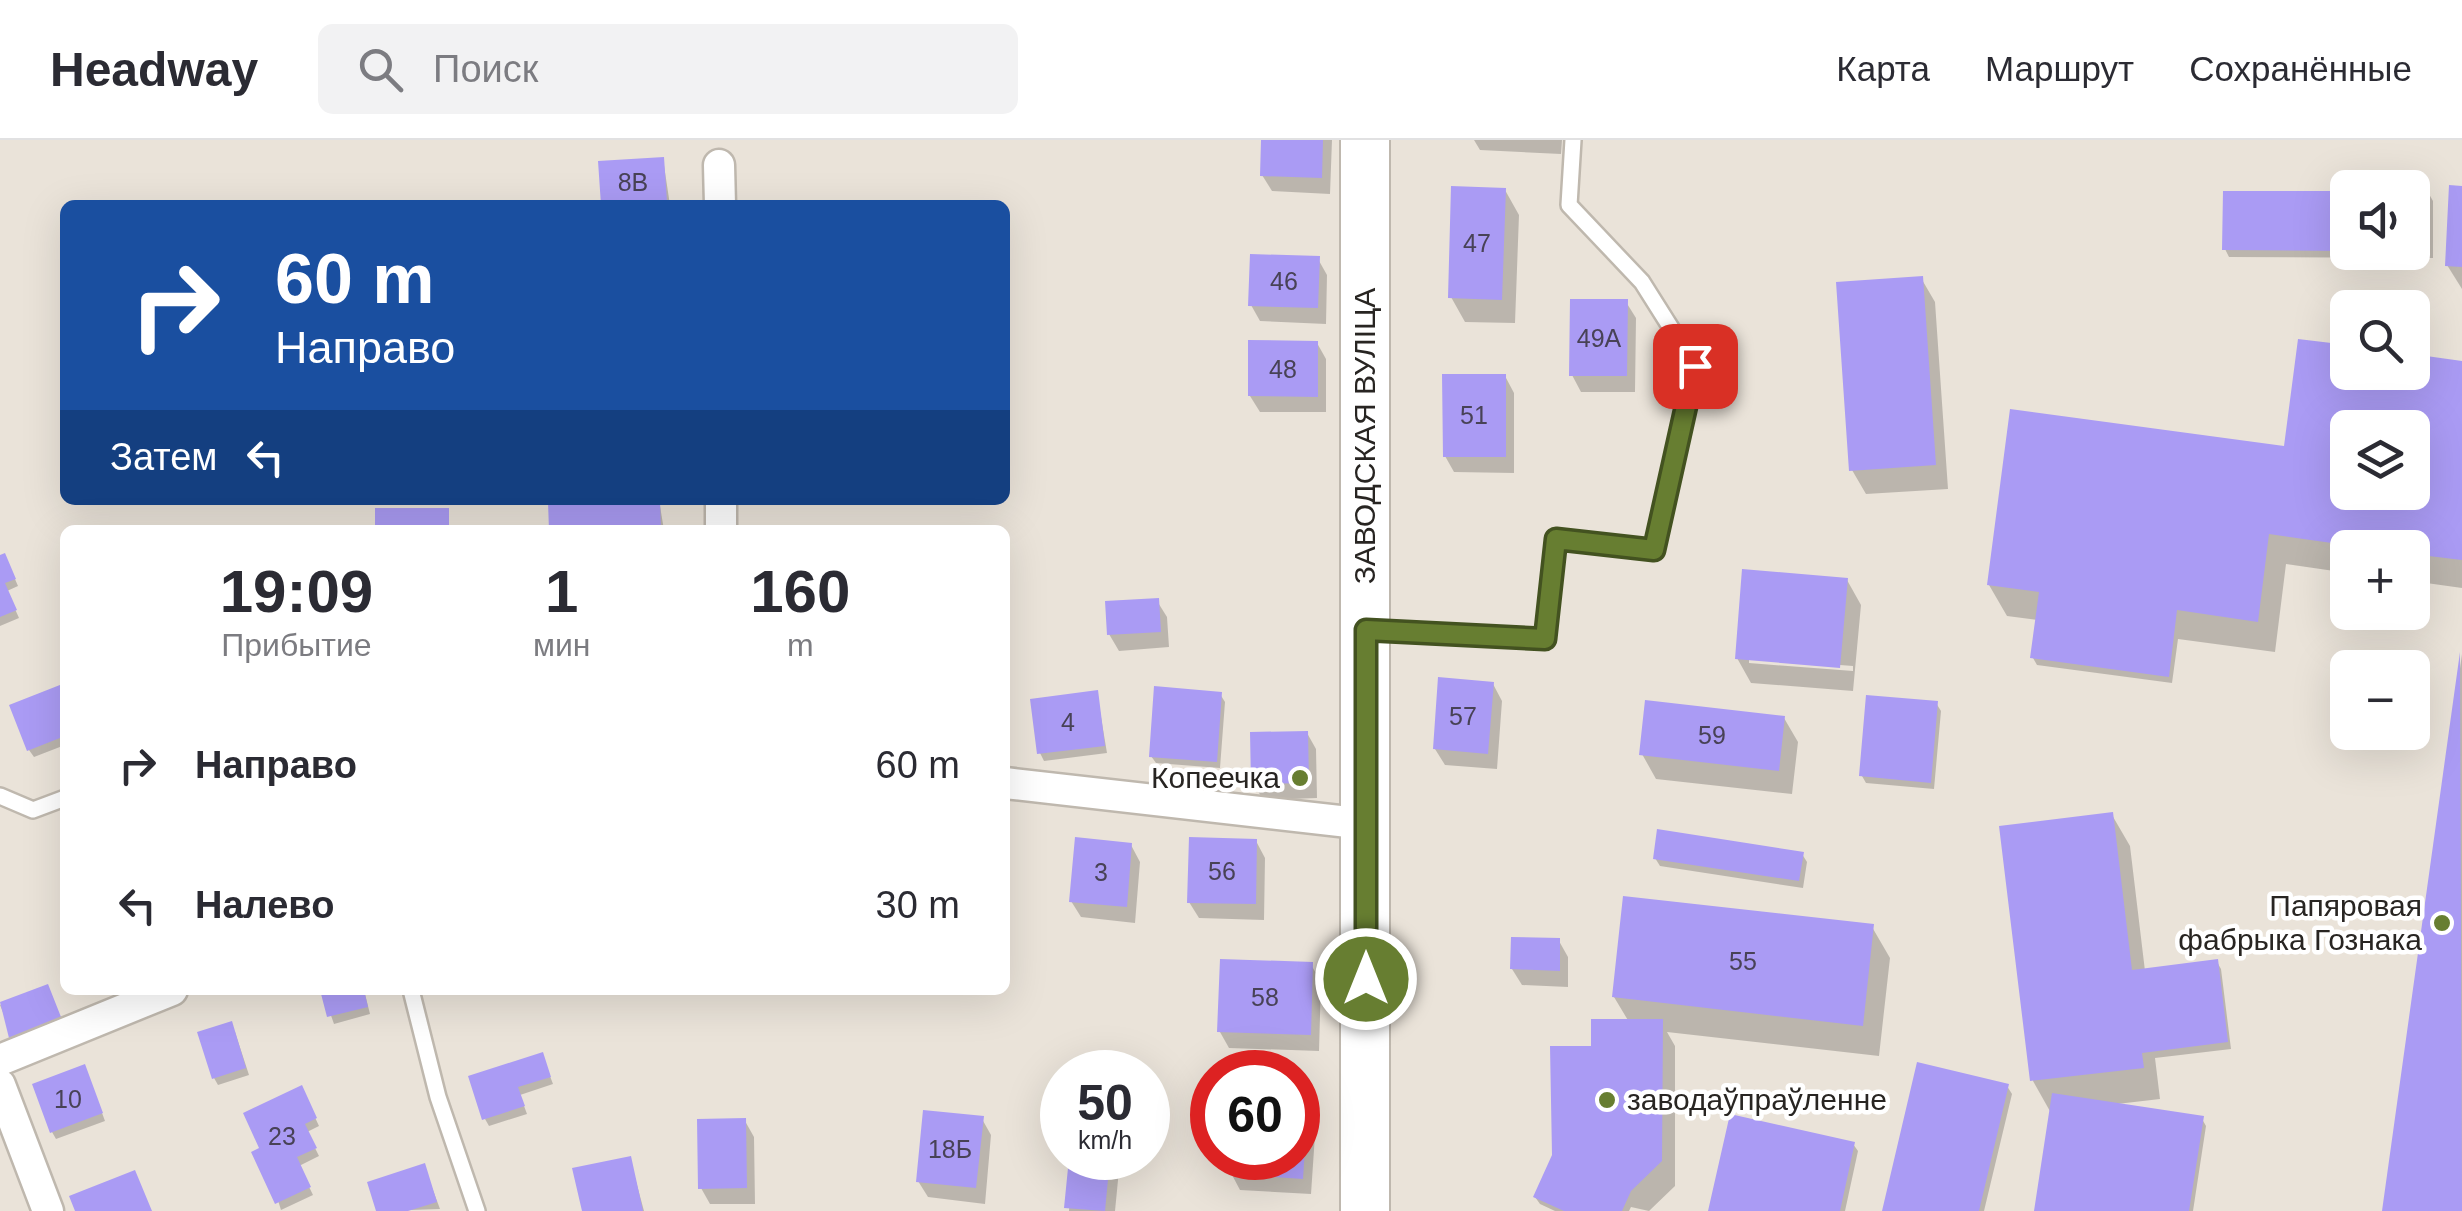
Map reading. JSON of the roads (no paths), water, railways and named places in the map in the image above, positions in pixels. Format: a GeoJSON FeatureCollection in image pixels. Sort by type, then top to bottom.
{"type":"FeatureCollection","features":[{"type":"Feature","properties":{"kind":"main road","name":"ЗАВОДСКАЯ ВУЛІЦА"},"geometry":{"type":"LineString","coordinates":[[1364,140],[1365,1211]]}},
{"type":"Feature","properties":{"kind":"street"},"geometry":{"type":"LineString","coordinates":[[719,165],[720,200]]}},
{"type":"Feature","properties":{"kind":"street"},"geometry":{"type":"LineString","coordinates":[[1010,784],[1366,824]]}},
{"type":"Feature","properties":{"kind":"street"},"geometry":{"type":"LineString","coordinates":[[0,1060],[160,995]]}},
{"type":"Feature","properties":{"kind":"street"},"geometry":{"type":"LineString","coordinates":[[0,1086],[48,1211]]}},
{"type":"Feature","properties":{"kind":"lane"},"geometry":{"type":"LineString","coordinates":[[1366,630],[1545,639],[1556,539],[1654,550],[1695,366],[1642,282],[1569,206],[1573,140]]}},
{"type":"Feature","properties":{"kind":"lane"},"geometry":{"type":"LineString","coordinates":[[0,796],[33,810],[60,800]]}},
{"type":"Feature","properties":{"kind":"lane"},"geometry":{"type":"LineString","coordinates":[[412,995],[438,1097],[478,1211]]}},
{"type":"Feature","properties":{"kind":"place","name":"Копеечка"},"geometry":{"type":"Point","coordinates":[1300,778]}},
{"type":"Feature","properties":{"kind":"place","name":"Папяровая фабрыка Гознака"},"geometry":{"type":"Point","coordinates":[2442,923]}},
{"type":"Feature","properties":{"kind":"place","name":"заводаўпраўленне"},"geometry":{"type":"Point","coordinates":[1607,1100]}}]}
